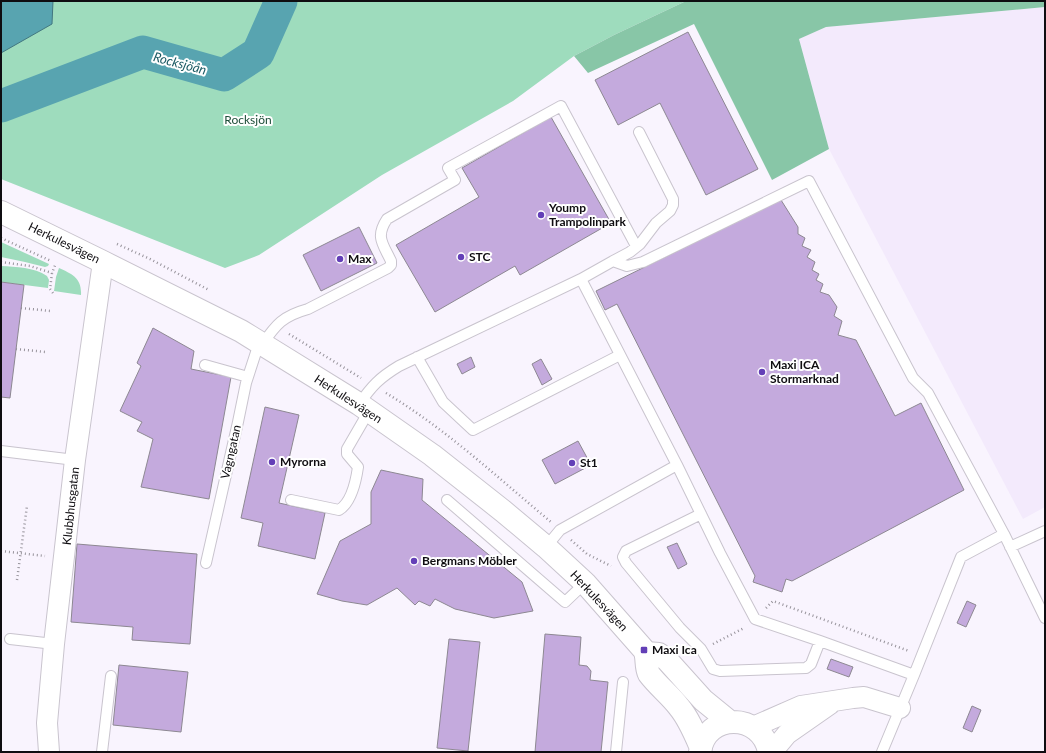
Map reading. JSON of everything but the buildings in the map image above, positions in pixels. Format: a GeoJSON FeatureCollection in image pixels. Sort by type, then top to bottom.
{"type":"FeatureCollection","features":[{"type":"Feature","properties":{"kind":"main road","name":"Herkulesvägen"},"geometry":{"type":"LineString","coordinates":[[1,212],[241,331],[364,408],[438,459],[546,547],[585,583],[646,653]]}},
{"type":"Feature","properties":{"kind":"main road"},"geometry":{"type":"LineString","coordinates":[[701,750],[691,726],[679,706],[648,672],[646,653],[659,654],[667,660],[703,700],[730,722]]}},
{"type":"Feature","properties":{"kind":"main road"},"geometry":{"type":"LineString","coordinates":[[701,750],[705,739],[711,731],[720,725],[730,722],[742,722],[753,726],[765,738],[771,752]]}},
{"type":"Feature","properties":{"kind":"street","name":"Klubbhusgatan"},"geometry":{"type":"LineString","coordinates":[[50,752],[47,723],[54,644],[65,559],[75,460],[103,262]]}},
{"type":"Feature","properties":{"kind":"street"},"geometry":{"type":"LineString","coordinates":[[753,726],[801,706],[853,698],[864,698],[900,708]]}},
{"type":"Feature","properties":{"kind":"street"},"geometry":{"type":"LineString","coordinates":[[771,752],[787,734],[835,701]]}},
{"type":"Feature","properties":{"kind":"lane","name":"Vagngatan"},"geometry":{"type":"LineString","coordinates":[[206,563],[248,377],[261,344],[275,326],[286,317],[308,309],[388,268],[391,262],[381,241],[381,228],[387,219],[455,180],[448,168],[561,106],[636,246]]}},
{"type":"Feature","properties":{"kind":"lane"},"geometry":{"type":"LineString","coordinates":[[291,500],[339,510],[345,506],[356,478],[358,466],[347,454],[347,449],[373,385],[385,374],[417,357],[582,279],[630,252],[656,223],[670,211],[673,205],[673,199],[639,132]]}},
{"type":"Feature","properties":{"kind":"lane"},"geometry":{"type":"LineString","coordinates":[[613,261],[627,266],[643,262],[809,181],[913,378],[928,393],[1004,534],[1045,618]]}},
{"type":"Feature","properties":{"kind":"lane"},"geometry":{"type":"LineString","coordinates":[[582,279],[755,619],[914,675]]}},
{"type":"Feature","properties":{"kind":"lane"},"geometry":{"type":"LineString","coordinates":[[417,357],[443,402],[473,430],[620,355]]}},
{"type":"Feature","properties":{"kind":"lane"},"geometry":{"type":"LineString","coordinates":[[205,365],[248,377]]}},
{"type":"Feature","properties":{"kind":"lane"},"geometry":{"type":"LineString","coordinates":[[1,451],[75,460]]}},
{"type":"Feature","properties":{"kind":"lane"},"geometry":{"type":"LineString","coordinates":[[546,547],[560,530],[677,465]]}},
{"type":"Feature","properties":{"kind":"lane"},"geometry":{"type":"LineString","coordinates":[[447,500],[565,602],[585,583]]}},
{"type":"Feature","properties":{"kind":"lane"},"geometry":{"type":"LineString","coordinates":[[701,514],[626,552],[623,557],[626,563],[680,628],[702,649],[713,669],[720,671],[806,668],[811,664],[820,641]]}},
{"type":"Feature","properties":{"kind":"lane"},"geometry":{"type":"LineString","coordinates":[[1010,547],[1045,531]]}},
{"type":"Feature","properties":{"kind":"lane"},"geometry":{"type":"LineString","coordinates":[[882,752],[961,557],[1004,534]]}},
{"type":"Feature","properties":{"kind":"lane"},"geometry":{"type":"LineString","coordinates":[[10,639],[54,644]]}},
{"type":"Feature","properties":{"kind":"lane"},"geometry":{"type":"LineString","coordinates":[[102,752],[112,676]]}},
{"type":"Feature","properties":{"kind":"lane"},"geometry":{"type":"LineString","coordinates":[[616,752],[622,682]]}},
{"type":"Feature","properties":{"kind":"path"},"geometry":{"type":"LineString","coordinates":[[1,262],[12,262],[52,273]]}},
{"type":"Feature","properties":{"kind":"path"},"geometry":{"type":"LineString","coordinates":[[53,293],[50,289],[52,273],[56,263]]}},
{"type":"Feature","properties":{"kind":"path"},"geometry":{"type":"LineString","coordinates":[[21,308],[51,312]]}},
{"type":"Feature","properties":{"kind":"path"},"geometry":{"type":"LineString","coordinates":[[16,349],[46,352]]}},
{"type":"Feature","properties":{"kind":"path"},"geometry":{"type":"LineString","coordinates":[[18,580],[27,506]]}},
{"type":"Feature","properties":{"kind":"path"},"geometry":{"type":"LineString","coordinates":[[1,551],[65,559]]}},
{"type":"Feature","properties":{"kind":"path"},"geometry":{"type":"LineString","coordinates":[[773,601],[922,656]]}},
{"type":"Feature","properties":{"kind":"shaded area"},"geometry":{"type":"Polygon","coordinates":[[[1045,7],[1045,507],[1023,519],[829,149],[799,39],[826,27],[1045,7]]]}},
{"type":"Feature","properties":{"kind":"green space","name":"Rocksjön"},"geometry":{"type":"Polygon","coordinates":[[[1,1],[686,1],[614,35],[574,56],[513,101],[382,175],[259,255],[225,268],[1,179],[1,1]]]}},
{"type":"Feature","properties":{"kind":"green space"},"geometry":{"type":"Polygon","coordinates":[[[686,1],[1045,1],[1045,7],[826,27],[799,39],[829,149],[772,180],[694,24],[588,73],[574,56],[614,35],[686,1]]]}},
{"type":"Feature","properties":{"kind":"green space"},"geometry":{"type":"Polygon","coordinates":[[[1,242],[49,264],[45,267],[1,257],[1,242]]]}},
{"type":"Feature","properties":{"kind":"green space"},"geometry":{"type":"Polygon","coordinates":[[[1,266],[25,268],[42,273],[47,276],[49,280],[48,288],[1,282],[1,266]]]}},
{"type":"Feature","properties":{"kind":"green space"},"geometry":{"type":"Polygon","coordinates":[[[59,268],[75,277],[80,284],[81,295],[54,291],[59,268]]]}},
{"type":"Feature","properties":{"kind":"water"},"geometry":{"type":"Polygon","coordinates":[[[1,1],[53,1],[52,24],[1,53],[1,1]]]}},
{"type":"Feature","properties":{"kind":"waterway","name":"Rocksjöån"},"geometry":{"type":"LineString","coordinates":[[1,106],[143,52],[224,75],[258,53],[281,1]]}},
{"type":"Feature","properties":{"kind":"place","name":"Yoump Trampolinpark"},"geometry":{"type":"Point","coordinates":[541,215]}},
{"type":"Feature","properties":{"kind":"place","name":"STC"},"geometry":{"type":"Point","coordinates":[461,257]}},
{"type":"Feature","properties":{"kind":"place","name":"Max"},"geometry":{"type":"Point","coordinates":[340,259]}},
{"type":"Feature","properties":{"kind":"place","name":"Maxi ICA Stormarknad"},"geometry":{"type":"Point","coordinates":[762,372]}},
{"type":"Feature","properties":{"kind":"place","name":"Myrorna"},"geometry":{"type":"Point","coordinates":[272,462]}},
{"type":"Feature","properties":{"kind":"place","name":"St1"},"geometry":{"type":"Point","coordinates":[572,463]}},
{"type":"Feature","properties":{"kind":"place","name":"Bergmans Möbler"},"geometry":{"type":"Point","coordinates":[414,561]}},
{"type":"Feature","properties":{"kind":"place","name":"Maxi Ica"},"geometry":{"type":"Point","coordinates":[644,650]}}]}
